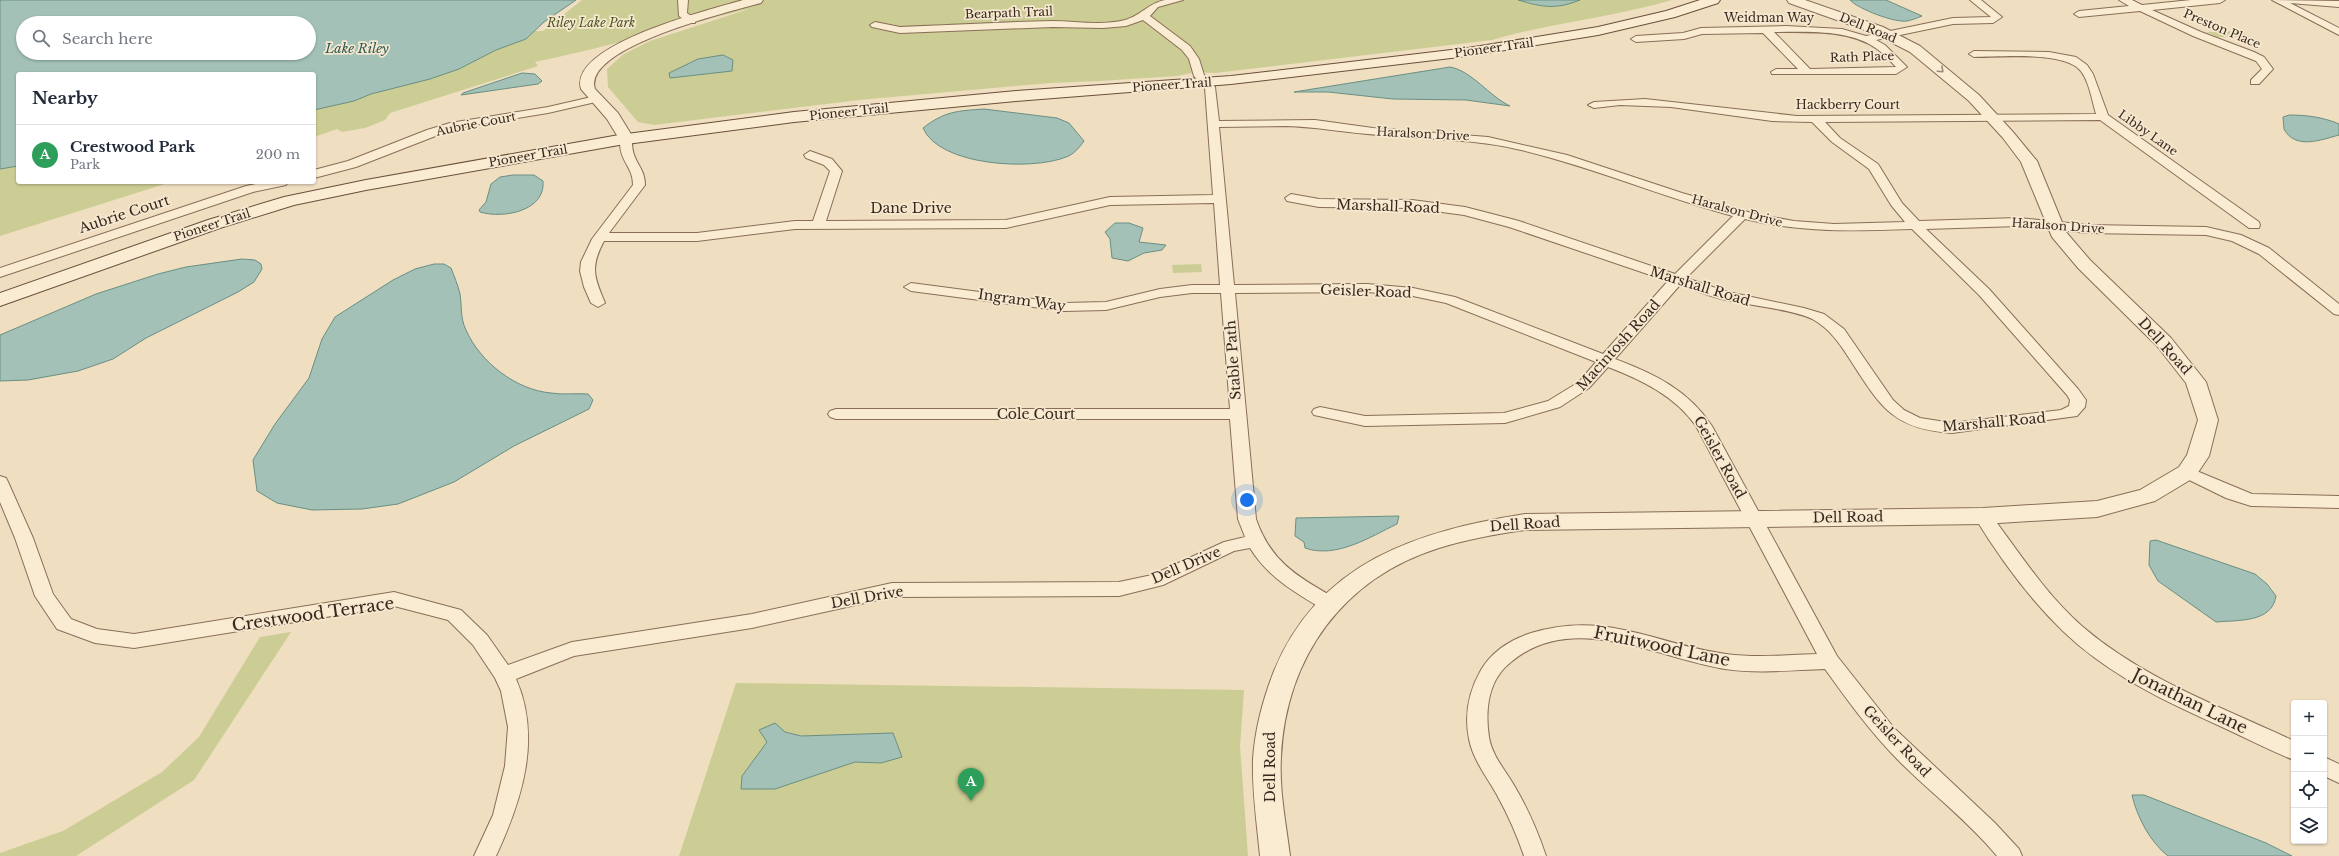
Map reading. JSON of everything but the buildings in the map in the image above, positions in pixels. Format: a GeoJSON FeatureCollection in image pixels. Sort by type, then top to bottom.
{"type":"FeatureCollection","features":[{"type":"Feature","properties":{"kind":"main road","name":"Pioneer Trail"},"geometry":{"type":"LineString","coordinates":[[0,300],[199,229],[290,201],[366,185],[626,139],[752,122],[961,101],[1205,82],[1532,43],[1636,23],[1713,0]]}},
{"type":"Feature","properties":{"kind":"street"},"geometry":{"type":"LineString","coordinates":[[683,0],[682,14],[692,21]]}},
{"type":"Feature","properties":{"kind":"street"},"geometry":{"type":"LineString","coordinates":[[598,303],[586,270],[590,254],[639,185],[640,176],[637,168],[626,153],[626,139],[610,113],[596,99],[587,87],[588,76],[594,66],[608,53],[635,39],[757,0]]}},
{"type":"Feature","properties":{"kind":"street","name":"Bearpath Trail"},"geometry":{"type":"LineString","coordinates":[[875,25],[900,30],[1053,24],[1103,25],[1126,23],[1144,16],[1155,5],[1178,0]]}},
{"type":"Feature","properties":{"kind":"street","name":"Dell Road"},"geometry":{"type":"LineString","coordinates":[[1793,0],[1895,33]]}},
{"type":"Feature","properties":{"kind":"street","name":"Dell Road"},"geometry":{"type":"LineString","coordinates":[[1274,856],[1267,746],[1272,710],[1281,679],[1293,652],[1328,604],[1353,582],[1379,565],[1413,548],[1449,535],[1486,526],[1557,521],[1983,516],[2070,512],[2116,506],[2147,496],[2187,472],[2198,456],[2204,439],[2208,420],[2196,382],[2164,342],[2084,264],[2058,233],[2029,161],[1974,98],[1971,89],[1944,59],[1895,33],[1815,0]]}},
{"type":"Feature","properties":{"kind":"street","name":"Weidman Way"},"geometry":{"type":"LineString","coordinates":[[1636,39],[1684,36],[1701,31],[1766,30],[1832,31],[1866,39],[1953,21],[1993,20],[1997,17],[1975,0]]}},
{"type":"Feature","properties":{"kind":"street","name":"Preston Place"},"geometry":{"type":"LineString","coordinates":[[2124,0],[2260,59],[2268,69],[2255,82]]}},
{"type":"Feature","properties":{"kind":"street"},"geometry":{"type":"LineString","coordinates":[[2079,14],[2220,0]]}},
{"type":"Feature","properties":{"kind":"street"},"geometry":{"type":"LineString","coordinates":[[2277,0],[2339,32]]}},
{"type":"Feature","properties":{"kind":"street"},"geometry":{"type":"LineString","coordinates":[[2288,0],[2339,4]]}},
{"type":"Feature","properties":{"kind":"street"},"geometry":{"type":"LineString","coordinates":[[1144,16],[1186,48],[1194,59],[1199,76],[1205,82]]}},
{"type":"Feature","properties":{"kind":"street"},"geometry":{"type":"LineString","coordinates":[[1766,30],[1806,71]]}},
{"type":"Feature","properties":{"kind":"street","name":"Rath Place"},"geometry":{"type":"LineString","coordinates":[[1776,72],[1896,71],[1902,67],[1881,47],[1866,39]]}},
{"type":"Feature","properties":{"kind":"street","name":"Libby Lane"},"geometry":{"type":"LineString","coordinates":[[1974,54],[2049,55],[2072,59],[2083,67],[2088,74],[2103,117],[2254,225]]}},
{"type":"Feature","properties":{"kind":"street","name":"Stable Path"},"geometry":{"type":"LineString","coordinates":[[1205,82],[1210,87],[1214,124],[1237,414],[1247,519],[1254,541],[1274,568],[1294,584],[1328,604]]}},
{"type":"Feature","properties":{"kind":"street","name":"Aubrie Court"},"geometry":{"type":"LineString","coordinates":[[316,173],[352,164],[430,132],[454,126],[548,110],[596,99]]}},
{"type":"Feature","properties":{"kind":"street","name":"Hackberry Court"},"geometry":{"type":"LineString","coordinates":[[1594,105],[1627,101],[1674,103],[1767,117],[1815,119],[2103,117]]}},
{"type":"Feature","properties":{"kind":"street","name":"Marshall Road"},"geometry":{"type":"LineString","coordinates":[[1291,198],[1319,203],[1412,204],[1465,211],[1514,224],[1725,296],[1804,312],[1819,317],[1839,332],[1887,403],[1898,413],[1915,422],[1935,427],[1952,428],[2061,416],[2071,413],[2077,408],[2078,400],[2073,392],[1966,273],[1933,244],[1897,205],[1874,167],[1836,140],[1815,119]]}},
{"type":"Feature","properties":{"kind":"street","name":"Haralson Drive"},"geometry":{"type":"LineString","coordinates":[[1214,124],[1316,124],[1361,130],[1443,134],[1483,138],[1538,150],[1742,214],[1808,227],[1834,228],[1915,224],[2019,222],[2088,230],[2206,230],[2236,238],[2264,251],[2339,311]]}},
{"type":"Feature","properties":{"kind":"street"},"geometry":{"type":"LineString","coordinates":[[810,155],[828,162],[836,171],[818,225]]}},
{"type":"Feature","properties":{"kind":"street","name":"Aubrie Court"},"geometry":{"type":"LineString","coordinates":[[0,273],[243,192],[274,184]]}},
{"type":"Feature","properties":{"kind":"street","name":"Dane Drive"},"geometry":{"type":"LineString","coordinates":[[601,237],[697,237],[780,226],[1012,223],[1035,220],[1080,207],[1109,201],[1220,199]]}},
{"type":"Feature","properties":{"kind":"street","name":"Macintosh Road"},"geometry":{"type":"LineString","coordinates":[[1320,412],[1365,421],[1481,420],[1505,418],[1554,404],[1584,385],[1677,280],[1742,214]]}},
{"type":"Feature","properties":{"kind":"street","name":"Ingram Way"},"geometry":{"type":"LineString","coordinates":[[911,287],[1006,298],[1064,307],[1106,306],[1176,290],[1228,289]]}},
{"type":"Feature","properties":{"kind":"street","name":"Geisler Road"},"geometry":{"type":"LineString","coordinates":[[1228,289],[1367,288],[1413,292],[1450,300],[1606,360],[1660,384],[1693,410],[1704,426],[1830,661],[1878,725],[1907,755],[1976,818],[2011,856]]}},
{"type":"Feature","properties":{"kind":"street","name":"Cole Court"},"geometry":{"type":"LineString","coordinates":[[836,414],[1237,414]]}},
{"type":"Feature","properties":{"kind":"street"},"geometry":{"type":"LineString","coordinates":[[2187,472],[2232,494],[2251,500],[2339,502]]}},
{"type":"Feature","properties":{"kind":"street","name":"Crestwood Terrace"},"geometry":{"type":"LineString","coordinates":[[0,482],[24,538],[44,596],[64,624],[89,634],[134,641],[394,599],[454,615],[480,640],[504,675],[511,691],[518,727],[516,766],[504,815],[485,856]]}},
{"type":"Feature","properties":{"kind":"street","name":"Jonathan Lane"},"geometry":{"type":"LineString","coordinates":[[1983,516],[2043,596],[2075,631],[2096,648],[2136,676],[2171,696],[2291,750]]}},
{"type":"Feature","properties":{"kind":"street","name":"Dell Drive"},"geometry":{"type":"LineString","coordinates":[[504,675],[572,649],[752,621],[892,590],[1119,589],[1157,580],[1230,546],[1254,541]]}},
{"type":"Feature","properties":{"kind":"street","name":"Fruitwood Lane"},"geometry":{"type":"LineString","coordinates":[[1535,856],[1519,817],[1488,764],[1479,740],[1477,716],[1478,695],[1488,674],[1501,658],[1519,646],[1543,635],[1567,631],[1592,631],[1618,634],[1676,652],[1728,662],[1830,661]]}},
{"type":"Feature","properties":{"kind":"street"},"geometry":{"type":"LineString","coordinates":[[2327,768],[2339,774]]}},
{"type":"Feature","properties":{"kind":"green space","name":"Riley Lake Park"},"geometry":{"type":"Polygon","coordinates":[[[582,0],[1672,0],[1492,40],[1215,73],[1196,72],[1177,76],[1050,83],[859,100],[654,125],[638,122],[608,87],[607,69],[624,54],[650,41],[752,8],[535,62],[538,66],[390,113],[385,120],[365,128],[342,132],[337,129],[316,136],[316,105],[526,39],[535,31],[543,31],[582,0]]]}},
{"type":"Feature","properties":{"kind":"green space"},"geometry":{"type":"Polygon","coordinates":[[[2240,31],[2250,37],[2217,37],[2206,32],[2240,31]]]}},
{"type":"Feature","properties":{"kind":"green space"},"geometry":{"type":"Polygon","coordinates":[[[16,166],[16,184],[165,184],[0,236],[0,169],[16,166]]]}},
{"type":"Feature","properties":{"kind":"green space"},"geometry":{"type":"Polygon","coordinates":[[[1201,264],[1202,272],[1173,273],[1172,265],[1201,264]]]}},
{"type":"Feature","properties":{"kind":"green space"},"geometry":{"type":"Polygon","coordinates":[[[291,632],[194,780],[76,856],[0,856],[0,853],[63,831],[162,772],[199,737],[260,637],[291,632]]]}},
{"type":"Feature","properties":{"kind":"green space"},"geometry":{"type":"Polygon","coordinates":[[[736,683],[1244,690],[1240,746],[1248,856],[679,856],[736,683]]]}},
{"type":"Feature","properties":{"kind":"water","name":"Lake Riley"},"geometry":{"type":"Polygon","coordinates":[[[0,0],[576,0],[544,22],[526,39],[496,50],[459,69],[430,79],[371,94],[354,101],[316,110],[316,72],[16,72],[16,166],[0,169],[0,0]]]}},
{"type":"Feature","properties":{"kind":"water"},"geometry":{"type":"Polygon","coordinates":[[[1518,0],[1580,0],[1563,5],[1542,6],[1518,0]]]}},
{"type":"Feature","properties":{"kind":"water"},"geometry":{"type":"Polygon","coordinates":[[[1850,0],[1886,0],[1922,16],[1907,21],[1894,20],[1868,11],[1854,4],[1850,0]]]}},
{"type":"Feature","properties":{"kind":"water"},"geometry":{"type":"Polygon","coordinates":[[[723,55],[733,60],[732,71],[670,78],[669,73],[698,59],[723,55]]]}},
{"type":"Feature","properties":{"kind":"water"},"geometry":{"type":"Polygon","coordinates":[[[1450,67],[1466,73],[1502,102],[1510,106],[1466,100],[1393,99],[1328,92],[1294,92],[1450,67]]]}},
{"type":"Feature","properties":{"kind":"water"},"geometry":{"type":"Polygon","coordinates":[[[522,73],[535,74],[542,81],[538,84],[461,95],[463,93],[522,73]]]}},
{"type":"Feature","properties":{"kind":"water"},"geometry":{"type":"Polygon","coordinates":[[[984,109],[1057,118],[1069,123],[1084,141],[1074,153],[1066,157],[1032,164],[1010,164],[966,158],[947,151],[932,141],[923,128],[945,115],[966,110],[984,109]]]}},
{"type":"Feature","properties":{"kind":"water"},"geometry":{"type":"Polygon","coordinates":[[[2289,115],[2314,117],[2339,124],[2339,135],[2309,142],[2295,140],[2284,129],[2283,117],[2289,115]]]}},
{"type":"Feature","properties":{"kind":"water"},"geometry":{"type":"Polygon","coordinates":[[[513,175],[534,175],[543,181],[542,191],[538,199],[530,206],[511,213],[489,214],[480,212],[479,210],[486,202],[491,184],[500,177],[513,175]]]}},
{"type":"Feature","properties":{"kind":"water"},"geometry":{"type":"Polygon","coordinates":[[[1115,223],[1129,223],[1143,228],[1139,242],[1166,245],[1162,250],[1144,253],[1128,261],[1112,258],[1110,239],[1105,232],[1115,223]]]}},
{"type":"Feature","properties":{"kind":"water"},"geometry":{"type":"Polygon","coordinates":[[[242,259],[255,260],[261,264],[262,269],[254,282],[238,292],[146,338],[113,359],[78,371],[28,380],[0,381],[0,335],[96,294],[158,274],[186,267],[242,259]]]}},
{"type":"Feature","properties":{"kind":"water"},"geometry":{"type":"Polygon","coordinates":[[[434,264],[444,264],[451,268],[460,294],[464,326],[472,342],[490,363],[512,380],[538,391],[556,394],[588,394],[593,400],[589,409],[514,446],[454,482],[398,504],[362,509],[312,510],[277,503],[257,491],[253,460],[275,424],[309,378],[322,339],[335,317],[393,280],[415,269],[434,264]]]}},
{"type":"Feature","properties":{"kind":"water"},"geometry":{"type":"Polygon","coordinates":[[[1399,516],[1397,524],[1341,549],[1317,551],[1305,548],[1304,542],[1295,536],[1296,518],[1399,516]]]}},
{"type":"Feature","properties":{"kind":"water"},"geometry":{"type":"Polygon","coordinates":[[[2156,540],[2255,574],[2267,584],[2276,596],[2273,605],[2261,616],[2244,620],[2216,622],[2158,581],[2149,565],[2150,541],[2156,540]]]}},
{"type":"Feature","properties":{"kind":"water"},"geometry":{"type":"Polygon","coordinates":[[[775,723],[785,732],[801,736],[893,733],[902,757],[881,763],[855,762],[775,789],[741,789],[742,776],[767,742],[759,730],[775,723]]]}},
{"type":"Feature","properties":{"kind":"water"},"geometry":{"type":"Polygon","coordinates":[[[2132,795],[2144,795],[2266,843],[2292,856],[2168,856],[2155,844],[2145,828],[2137,812],[2132,795]]]}},
{"type":"Feature","properties":{"kind":"place","name":"Crestwood Park"},"geometry":{"type":"Point","coordinates":[971,801]}}]}
